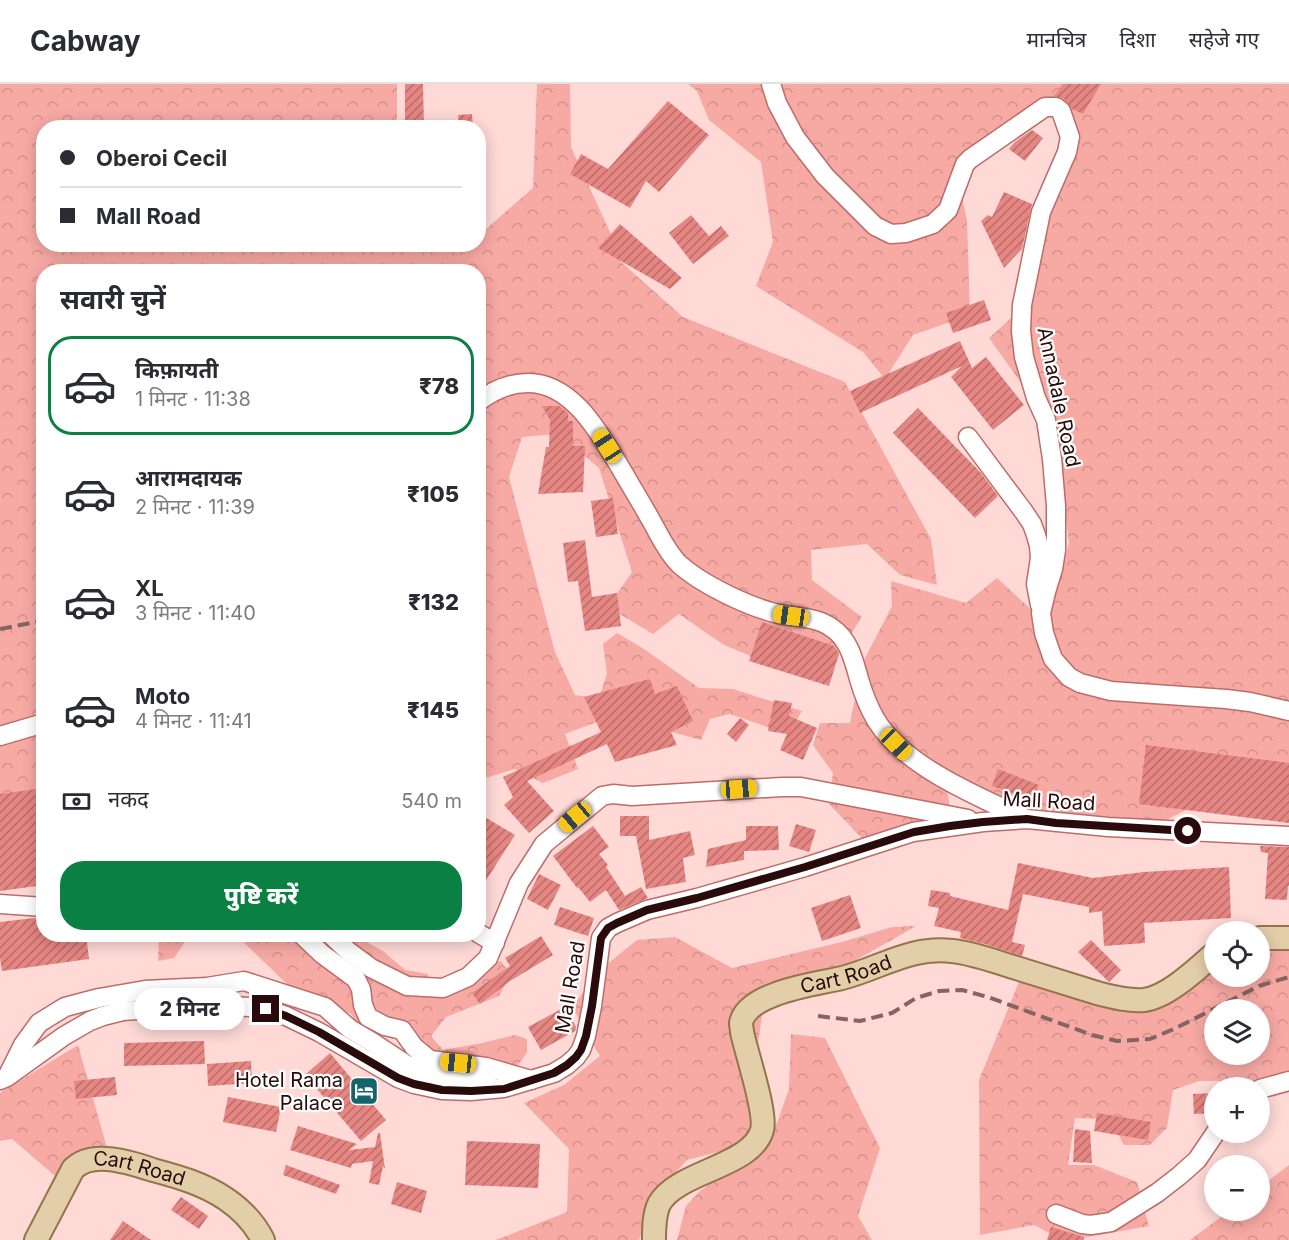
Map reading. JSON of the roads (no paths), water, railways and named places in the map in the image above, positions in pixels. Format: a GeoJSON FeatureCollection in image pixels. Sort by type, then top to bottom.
{"type":"FeatureCollection","features":[{"type":"Feature","properties":{"kind":"main road"},"geometry":{"type":"LineString","coordinates":[[1270,938],[1289,938]]}},
{"type":"Feature","properties":{"kind":"main road","name":"Cart Road"},"geometry":{"type":"LineString","coordinates":[[654,1240],[656,1214],[665,1196],[685,1182],[738,1156],[755,1142],[762,1130],[761,1107],[741,1022],[750,1009],[772,996],[792,988],[843,978],[906,954],[938,950],[969,954],[1097,993],[1131,1000],[1147,1000],[1171,988],[1204,962]]}},
{"type":"Feature","properties":{"kind":"main road","name":"Cart Road"},"geometry":{"type":"LineString","coordinates":[[36,1240],[73,1169],[82,1161],[106,1159],[198,1183],[225,1198],[242,1212],[252,1221],[263,1240]]}},
{"type":"Feature","properties":{"kind":"street","name":"Annadale Road"},"geometry":{"type":"LineString","coordinates":[[771,84],[777,103],[795,136],[825,176],[875,226],[891,234],[906,233],[933,224],[948,210],[965,164],[970,159],[1046,107],[1056,107],[1061,111],[1069,132],[1070,142],[1041,212],[1022,305],[1021,331],[1024,357],[1036,398],[1046,420],[1056,506],[1056,550],[1041,613],[1044,633],[1053,659],[1069,677],[1080,684],[1111,692],[1234,700],[1289,711]]}},
{"type":"Feature","properties":{"kind":"street"},"geometry":{"type":"LineString","coordinates":[[486,395],[505,386],[537,383],[553,388],[574,402],[590,419],[677,561],[702,581],[759,609],[806,618],[832,627],[848,646],[864,693],[877,721],[905,754],[973,795],[1027,819]]}},
{"type":"Feature","properties":{"kind":"street"},"geometry":{"type":"LineString","coordinates":[[968,437],[1032,524],[1040,558],[1036,584],[1041,613]]}},
{"type":"Feature","properties":{"kind":"street"},"geometry":{"type":"LineString","coordinates":[[0,736],[36,725]]}},
{"type":"Feature","properties":{"kind":"street"},"geometry":{"type":"LineString","coordinates":[[338,942],[370,968],[407,986],[443,988],[468,977],[489,958],[519,883],[544,844],[605,795],[632,796],[801,787],[983,822]]}},
{"type":"Feature","properties":{"kind":"street","name":"Mall Road"},"geometry":{"type":"LineString","coordinates":[[3,1078],[64,1036],[103,1016],[123,1011],[205,1005],[266,1009],[286,1016],[319,1032],[398,1078],[414,1084],[442,1090],[504,1089],[554,1073],[576,1057],[586,1036],[601,938],[608,928],[647,910],[805,867],[914,832],[983,822],[1027,819],[1108,827],[1289,836]]}},
{"type":"Feature","properties":{"kind":"street"},"geometry":{"type":"LineString","coordinates":[[0,904],[36,906]]}},
{"type":"Feature","properties":{"kind":"street"},"geometry":{"type":"LineString","coordinates":[[486,938],[495,943]]}},
{"type":"Feature","properties":{"kind":"street"},"geometry":{"type":"LineString","coordinates":[[309,942],[357,979],[362,989],[363,1005],[368,1017],[385,1026],[402,1030],[414,1047],[430,1060],[486,1067],[531,1080]]}},
{"type":"Feature","properties":{"kind":"street"},"geometry":{"type":"LineString","coordinates":[[3,1078],[39,1023],[65,1007],[145,990],[207,987],[244,981],[325,1007],[350,1029],[407,1065],[504,1089]]}},
{"type":"Feature","properties":{"kind":"street"},"geometry":{"type":"LineString","coordinates":[[1270,1086],[1289,1081]]}},
{"type":"Feature","properties":{"kind":"street"},"geometry":{"type":"LineString","coordinates":[[1056,1214],[1082,1224],[1101,1225],[1112,1222],[1179,1176],[1197,1160],[1209,1143]]}},
{"type":"Feature","properties":{"kind":"railway"},"geometry":{"type":"LineString","coordinates":[[0,629],[36,622]]}},
{"type":"Feature","properties":{"kind":"railway"},"geometry":{"type":"LineString","coordinates":[[818,1016],[860,1021],[892,1013],[916,998],[939,991],[962,990],[988,997],[1092,1035],[1117,1041],[1150,1039],[1259,986],[1289,977]]}},
{"type":"Feature","properties":{"kind":"place","name":"Hotel Rama Palace"},"geometry":{"type":"Point","coordinates":[364,1091]}}]}
